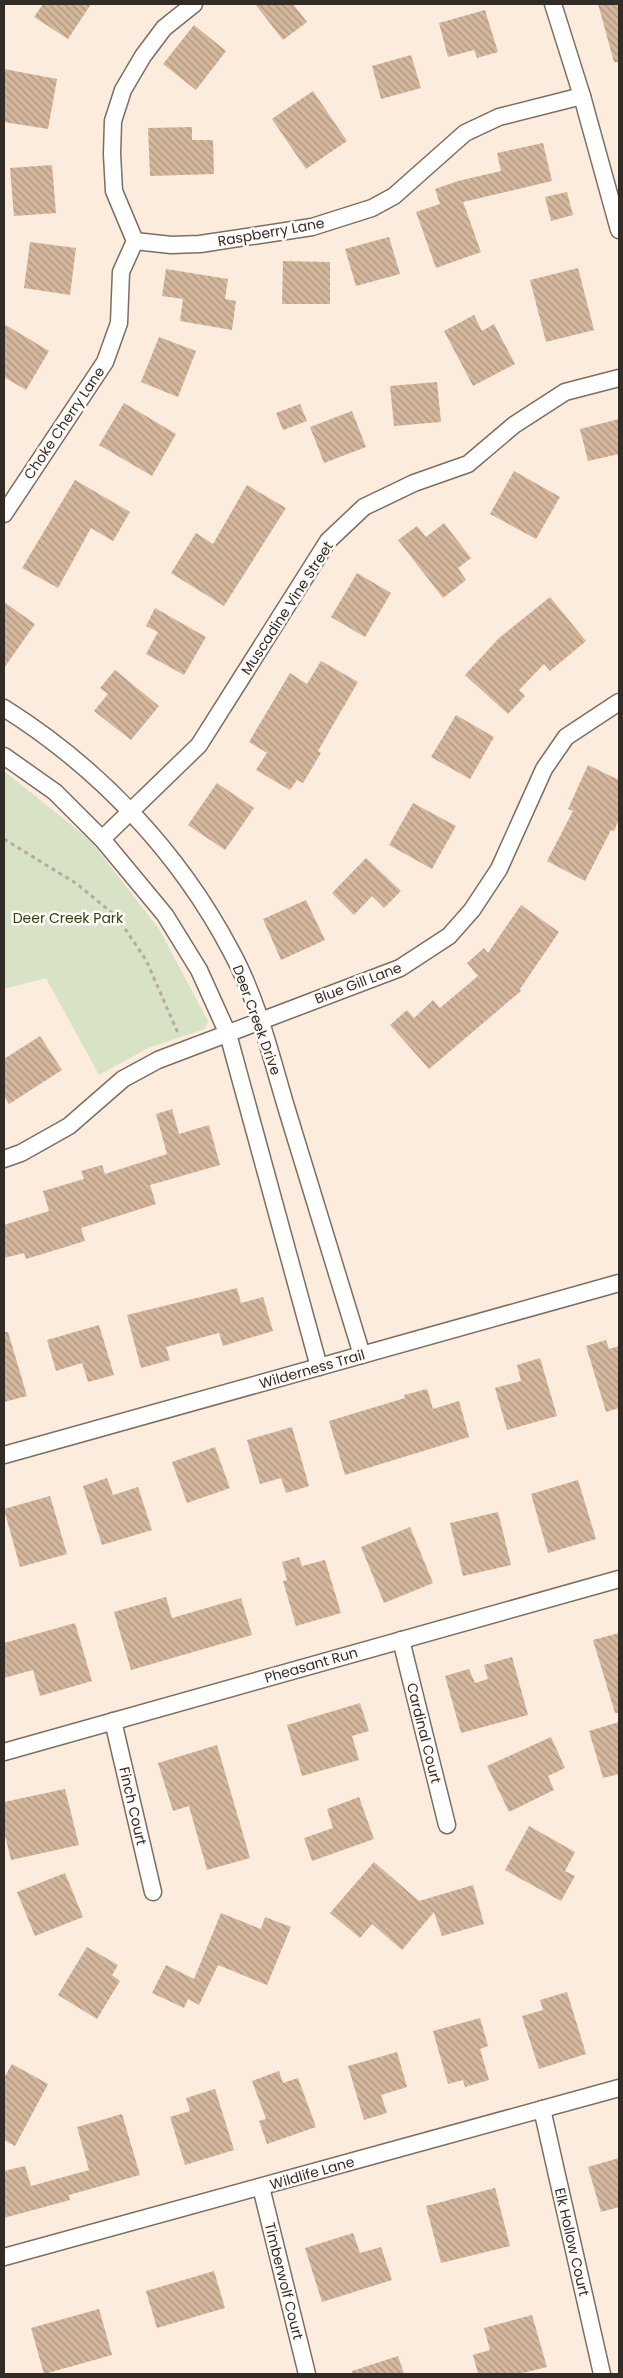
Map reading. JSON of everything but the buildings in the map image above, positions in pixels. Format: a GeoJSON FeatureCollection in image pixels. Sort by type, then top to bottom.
{"type":"FeatureCollection","features":[{"type":"Feature","properties":{"kind":"street"},"geometry":{"type":"LineString","coordinates":[[135,241],[114,191],[112,154],[114,121],[123,90],[143,56],[164,28],[194,4]]}},
{"type":"Feature","properties":{"kind":"street"},"geometry":{"type":"LineString","coordinates":[[554,4],[619,230]]}},
{"type":"Feature","properties":{"kind":"street","name":"Raspberry Lane"},"geometry":{"type":"LineString","coordinates":[[135,241],[170,246],[200,244],[312,227],[330,222],[372,208],[394,196],[465,133],[499,117],[582,96]]}},
{"type":"Feature","properties":{"kind":"street","name":"Choke Cherry Lane"},"geometry":{"type":"LineString","coordinates":[[4,514],[105,362],[119,323],[121,272],[135,241]]}},
{"type":"Feature","properties":{"kind":"street","name":"Muscadine Vine Street"},"geometry":{"type":"LineString","coordinates":[[102,839],[199,745],[328,541],[364,507],[414,483],[468,464],[514,425],[565,392],[619,378]]}},
{"type":"Feature","properties":{"kind":"street","name":"Blue Gill Lane"},"geometry":{"type":"LineString","coordinates":[[4,1158],[21,1153],[69,1126],[123,1079],[158,1060],[400,968],[449,936],[472,910],[499,869],[544,769],[566,737],[619,702]]}},
{"type":"Feature","properties":{"kind":"street","name":"Deer Creek Drive"},"geometry":{"type":"LineString","coordinates":[[4,708],[79,761],[130,811],[194,887],[232,952],[260,1020],[362,1355]]}},
{"type":"Feature","properties":{"kind":"street"},"geometry":{"type":"LineString","coordinates":[[4,756],[55,792],[102,839],[165,915],[199,970],[228,1034],[319,1367]]}},
{"type":"Feature","properties":{"kind":"street","name":"Wilderness Trail"},"geometry":{"type":"LineString","coordinates":[[4,1455],[619,1283]]}},
{"type":"Feature","properties":{"kind":"street","name":"Pheasant Run"},"geometry":{"type":"LineString","coordinates":[[4,1752],[619,1579]]}},
{"type":"Feature","properties":{"kind":"street","name":"Cardinal Court"},"geometry":{"type":"LineString","coordinates":[[401,1640],[447,1825]]}},
{"type":"Feature","properties":{"kind":"street","name":"Finch Court"},"geometry":{"type":"LineString","coordinates":[[113,1721],[153,1892]]}},
{"type":"Feature","properties":{"kind":"street","name":"Wildlife Lane"},"geometry":{"type":"LineString","coordinates":[[4,2257],[619,2088]]}},
{"type":"Feature","properties":{"kind":"street","name":"Elk Hollow Court"},"geometry":{"type":"LineString","coordinates":[[542,2109],[602,2374]]}},
{"type":"Feature","properties":{"kind":"street","name":"Timberwolf Court"},"geometry":{"type":"LineString","coordinates":[[261,2187],[307,2374]]}},
{"type":"Feature","properties":{"kind":"path"},"geometry":{"type":"LineString","coordinates":[[4,839],[77,884],[118,917],[146,960],[176,1033],[185,1030]]}},
{"type":"Feature","properties":{"kind":"green space","name":"Deer Creek Park"},"geometry":{"type":"Polygon","coordinates":[[[4,771],[90,840],[159,929],[208,1021],[205,1029],[148,1048],[99,1075],[46,978],[4,989],[4,771]]]}}]}
